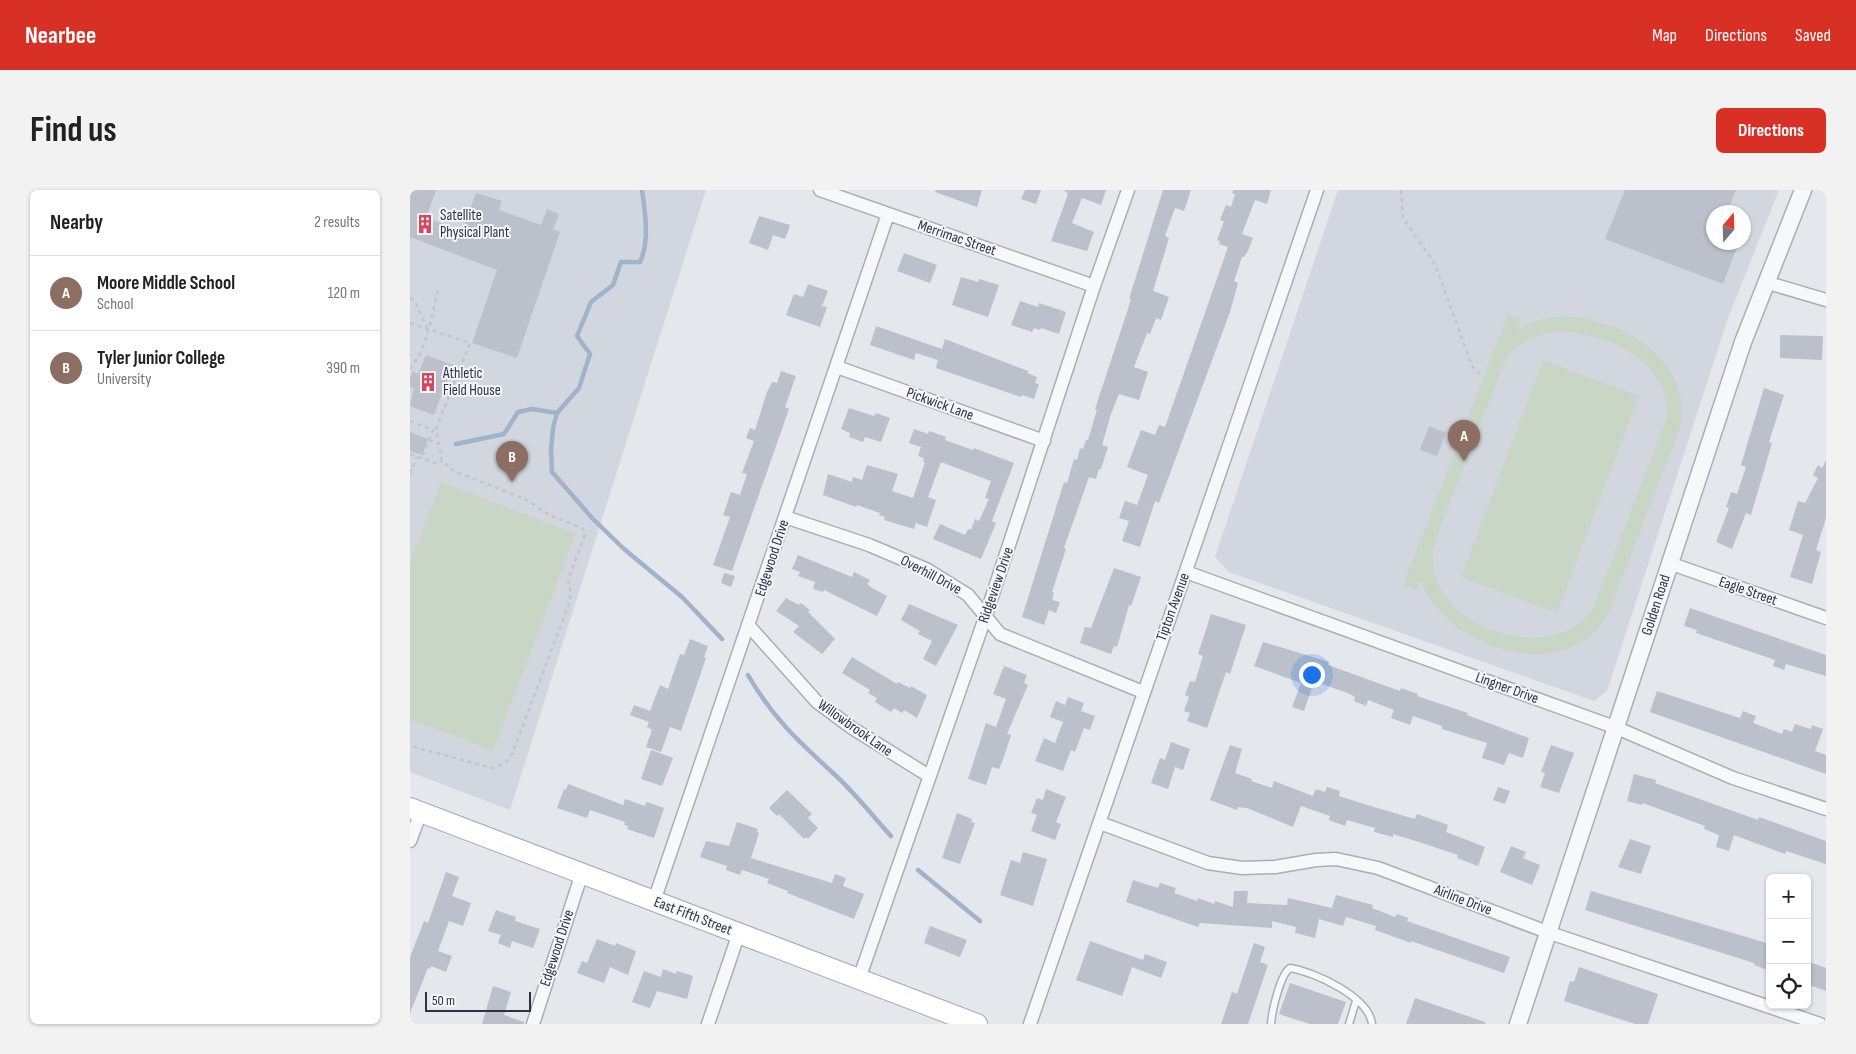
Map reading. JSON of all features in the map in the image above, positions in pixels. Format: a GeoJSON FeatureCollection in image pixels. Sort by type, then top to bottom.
{"type":"FeatureCollection","features":[{"type":"Feature","properties":{"kind":"main road","name":"East Fifth Street"},"geometry":{"type":"LineString","coordinates":[[415,810],[977,1024]]}},
{"type":"Feature","properties":{"kind":"street","name":"Merrimac Street"},"geometry":{"type":"LineString","coordinates":[[820,190],[1094,286]]}},
{"type":"Feature","properties":{"kind":"street","name":"Ridgeview Drive"},"geometry":{"type":"LineString","coordinates":[[859,979],[986,615],[1094,286],[1128,190]]}},
{"type":"Feature","properties":{"kind":"street","name":"Tipton Avenue"},"geometry":{"type":"LineString","coordinates":[[1030,1024],[1317,190]]}},
{"type":"Feature","properties":{"kind":"street","name":"Golden Road"},"geometry":{"type":"LineString","coordinates":[[1518,1024],[1550,933],[1669,563],[1743,342],[1765,282],[1803,190]]}},
{"type":"Feature","properties":{"kind":"street","name":"Edgewood Drive"},"geometry":{"type":"LineString","coordinates":[[654,901],[888,214]]}},
{"type":"Feature","properties":{"kind":"street"},"geometry":{"type":"LineString","coordinates":[[1765,282],[1826,300]]}},
{"type":"Feature","properties":{"kind":"street","name":"Pickwick Lane"},"geometry":{"type":"LineString","coordinates":[[837,368],[1044,441]]}},
{"type":"Feature","properties":{"kind":"street","name":"Overhill Drive"},"geometry":{"type":"LineString","coordinates":[[785,517],[869,545],[928,570],[968,595],[1000,634],[1143,692]]}},
{"type":"Feature","properties":{"kind":"street","name":"Eagle Street"},"geometry":{"type":"LineString","coordinates":[[1669,563],[1826,618]]}},
{"type":"Feature","properties":{"kind":"street","name":"Lingner Drive"},"geometry":{"type":"LineString","coordinates":[[1186,572],[1617,728],[1733,778],[1826,809]]}},
{"type":"Feature","properties":{"kind":"street","name":"Willowbrook Lane"},"geometry":{"type":"LineString","coordinates":[[749,626],[816,702],[852,728],[929,776]]}},
{"type":"Feature","properties":{"kind":"street"},"geometry":{"type":"LineString","coordinates":[[410,841],[415,810]]}},
{"type":"Feature","properties":{"kind":"street","name":"Airline Drive"},"geometry":{"type":"LineString","coordinates":[[1100,823],[1197,860],[1242,868],[1275,867],[1316,860],[1356,862],[1378,868],[1550,933],[1820,1024]]}},
{"type":"Feature","properties":{"kind":"street","name":"Edgewood Drive"},"geometry":{"type":"LineString","coordinates":[[533,1024],[582,873]]}},
{"type":"Feature","properties":{"kind":"street"},"geometry":{"type":"LineString","coordinates":[[708,1024],[739,934]]}},
{"type":"Feature","properties":{"kind":"lane"},"geometry":{"type":"LineString","coordinates":[[1270,1024],[1282,980],[1290,968],[1344,989],[1367,1010],[1372,1024]]}},
{"type":"Feature","properties":{"kind":"lane"},"geometry":{"type":"LineString","coordinates":[[1349,1024],[1356,1001]]}},
{"type":"Feature","properties":{"kind":"path"},"geometry":{"type":"LineString","coordinates":[[1401,190],[1403,218],[1432,256],[1472,366],[1480,375]]}},
{"type":"Feature","properties":{"kind":"path"},"geometry":{"type":"LineString","coordinates":[[410,369],[421,352],[438,290]]}},
{"type":"Feature","properties":{"kind":"path"},"geometry":{"type":"LineString","coordinates":[[410,298],[414,301],[428,329]]}},
{"type":"Feature","properties":{"kind":"path"},"geometry":{"type":"LineString","coordinates":[[410,323],[470,343],[436,429],[442,461],[454,470],[527,500],[549,515],[582,528],[585,534],[568,580],[569,604],[512,754],[506,762],[494,768],[410,746]]}},
{"type":"Feature","properties":{"kind":"path"},"geometry":{"type":"LineString","coordinates":[[410,421],[433,430],[422,458]]}},
{"type":"Feature","properties":{"kind":"path"},"geometry":{"type":"LineString","coordinates":[[429,440],[438,444]]}},
{"type":"Feature","properties":{"kind":"path"},"geometry":{"type":"LineString","coordinates":[[410,454],[435,463],[442,461]]}},
{"type":"Feature","properties":{"kind":"path"},"geometry":{"type":"LineString","coordinates":[[410,474],[417,456]]}},
{"type":"Feature","properties":{"kind":"shaded area"},"geometry":{"type":"Polygon","coordinates":[[[410,190],[706,190],[510,810],[410,772],[410,190]]]}},
{"type":"Feature","properties":{"kind":"shaded area"},"geometry":{"type":"Polygon","coordinates":[[[1338,190],[1779,190],[1728,318],[1607,691],[1594,701],[1229,572],[1215,557],[1338,190]]]}},
{"type":"Feature","properties":{"kind":"green space"},"geometry":{"type":"Polygon","coordinates":[[[1508,314],[1521,319],[1517,330],[1534,321],[1546,318],[1571,317],[1596,321],[1621,330],[1644,343],[1662,361],[1676,381],[1682,405],[1679,431],[1609,612],[1590,636],[1566,649],[1538,654],[1509,651],[1481,641],[1455,625],[1434,605],[1420,580],[1417,590],[1403,585],[1508,314]],[[1555,332],[1540,335],[1515,349],[1505,361],[1435,541],[1434,569],[1444,594],[1463,614],[1489,629],[1517,636],[1546,636],[1572,628],[1593,609],[1667,417],[1665,397],[1658,380],[1646,365],[1613,343],[1574,333],[1555,332]]]}},
{"type":"Feature","properties":{"kind":"green space"},"geometry":{"type":"Polygon","coordinates":[[[1543,360],[1639,396],[1557,613],[1461,577],[1543,360]]]}},
{"type":"Feature","properties":{"kind":"green space"},"geometry":{"type":"Polygon","coordinates":[[[441,482],[576,534],[493,751],[410,719],[410,562],[441,482]]]}},
{"type":"Feature","properties":{"kind":"building"},"geometry":{"type":"Polygon","coordinates":[[[410,190],[436,190],[426,218],[462,231],[476,193],[502,201],[499,210],[541,225],[547,209],[559,214],[553,229],[560,232],[517,358],[472,343],[497,270],[410,237],[410,190]]]}},
{"type":"Feature","properties":{"kind":"building"},"geometry":{"type":"Polygon","coordinates":[[[936,190],[982,190],[977,207],[935,192],[936,190]]]}},
{"type":"Feature","properties":{"kind":"building"},"geometry":{"type":"Polygon","coordinates":[[[1025,190],[1041,190],[1036,204],[1021,199],[1025,190]]]}},
{"type":"Feature","properties":{"kind":"building"},"geometry":{"type":"Polygon","coordinates":[[[1064,190],[1106,190],[1101,205],[1082,198],[1072,223],[1094,232],[1087,251],[1051,241],[1068,194],[1064,190]]]}},
{"type":"Feature","properties":{"kind":"building"},"geometry":{"type":"Polygon","coordinates":[[[1163,190],[1191,190],[1184,211],[1175,208],[1165,236],[1169,238],[1153,291],[1169,297],[1161,320],[1156,318],[1150,334],[1147,333],[1134,367],[1148,372],[1139,400],[1119,394],[1111,414],[1102,445],[1108,447],[1101,469],[1099,469],[1096,479],[1089,477],[1064,548],[1066,549],[1052,592],[1054,593],[1052,600],[1060,602],[1056,613],[1049,610],[1044,625],[1022,617],[1064,482],[1067,483],[1074,459],[1077,460],[1080,448],[1083,449],[1086,440],[1088,440],[1097,410],[1095,409],[1128,309],[1131,299],[1129,299],[1163,190]]]}},
{"type":"Feature","properties":{"kind":"building"},"geometry":{"type":"Polygon","coordinates":[[[1233,190],[1271,190],[1267,204],[1255,200],[1242,234],[1253,238],[1248,251],[1242,257],[1234,281],[1238,283],[1230,312],[1159,503],[1155,501],[1140,547],[1122,541],[1129,521],[1119,518],[1125,501],[1137,505],[1148,475],[1127,467],[1141,430],[1155,435],[1159,425],[1165,427],[1228,247],[1219,244],[1220,241],[1217,240],[1224,221],[1220,220],[1226,205],[1231,207],[1235,194],[1232,193],[1233,190]]]}},
{"type":"Feature","properties":{"kind":"building"},"geometry":{"type":"Polygon","coordinates":[[[1625,190],[1736,190],[1730,205],[1706,205],[1706,250],[1736,250],[1723,284],[1605,239],[1625,190]]]}},
{"type":"Feature","properties":{"kind":"building"},"geometry":{"type":"Polygon","coordinates":[[[759,216],[790,225],[785,239],[773,235],[768,250],[749,243],[759,216]]]}},
{"type":"Feature","properties":{"kind":"building"},"geometry":{"type":"Polygon","coordinates":[[[904,253],[937,265],[930,283],[897,271],[904,253]]]}},
{"type":"Feature","properties":{"kind":"building"},"geometry":{"type":"Polygon","coordinates":[[[961,277],[978,282],[979,279],[999,285],[988,317],[952,305],[961,277]]]}},
{"type":"Feature","properties":{"kind":"building"},"geometry":{"type":"Polygon","coordinates":[[[808,284],[828,291],[822,306],[827,307],[820,327],[786,315],[794,294],[803,297],[808,284]]]}},
{"type":"Feature","properties":{"kind":"building"},"geometry":{"type":"Polygon","coordinates":[[[1020,301],[1038,307],[1039,303],[1066,312],[1059,334],[1041,328],[1040,330],[1034,328],[1032,332],[1011,325],[1020,301]]]}},
{"type":"Feature","properties":{"kind":"building"},"geometry":{"type":"Polygon","coordinates":[[[876,326],[942,349],[945,339],[1028,371],[1027,373],[1037,377],[1035,383],[1039,384],[1034,399],[1022,395],[1021,397],[936,368],[938,360],[916,353],[914,360],[870,345],[876,326]]]}},
{"type":"Feature","properties":{"kind":"building"},"geometry":{"type":"Polygon","coordinates":[[[1780,335],[1823,336],[1822,360],[1780,358],[1780,335]]]}},
{"type":"Feature","properties":{"kind":"building","name":"Athletic Field House"},"geometry":{"type":"Polygon","coordinates":[[[426,355],[453,365],[434,415],[410,406],[414,388],[410,387],[410,378],[413,371],[418,374],[426,355]]]}},
{"type":"Feature","properties":{"kind":"building"},"geometry":{"type":"Polygon","coordinates":[[[781,371],[796,376],[785,407],[789,409],[732,571],[713,565],[730,517],[723,515],[731,492],[740,495],[747,474],[742,473],[754,441],[746,438],[750,428],[755,430],[767,392],[772,382],[777,383],[781,371]]]}},
{"type":"Feature","properties":{"kind":"building"},"geometry":{"type":"Polygon","coordinates":[[[1764,388],[1784,395],[1769,442],[1772,443],[1751,515],[1746,513],[1732,549],[1716,542],[1729,508],[1726,507],[1731,492],[1737,494],[1746,467],[1741,465],[1764,388]]]}},
{"type":"Feature","properties":{"kind":"building"},"geometry":{"type":"Polygon","coordinates":[[[849,408],[874,416],[876,413],[890,418],[881,442],[865,437],[863,442],[849,437],[850,433],[841,429],[849,408]]]}},
{"type":"Feature","properties":{"kind":"building"},"geometry":{"type":"Polygon","coordinates":[[[1429,426],[1446,433],[1437,456],[1420,450],[1429,426]]]}},
{"type":"Feature","properties":{"kind":"building"},"geometry":{"type":"Polygon","coordinates":[[[914,429],[928,434],[929,431],[946,437],[945,440],[973,450],[974,448],[1014,463],[992,521],[996,523],[981,559],[933,539],[940,524],[965,535],[968,529],[971,530],[975,519],[979,521],[989,499],[985,498],[991,481],[941,462],[928,497],[936,500],[927,527],[916,523],[914,529],[884,520],[885,517],[879,515],[880,513],[857,505],[856,507],[823,495],[828,474],[852,482],[853,477],[862,480],[867,465],[898,474],[892,491],[913,498],[925,462],[923,462],[924,458],[918,456],[921,447],[909,443],[914,429]]]}},
{"type":"Feature","properties":{"kind":"building"},"geometry":{"type":"Polygon","coordinates":[[[410,432],[428,439],[422,455],[410,451],[410,432]]]}},
{"type":"Feature","properties":{"kind":"building"},"geometry":{"type":"Polygon","coordinates":[[[1826,460],[1826,518],[1816,550],[1821,552],[1812,584],[1790,577],[1803,535],[1789,530],[1798,501],[1805,503],[1818,478],[1813,475],[1818,465],[1822,468],[1826,460]]]}},
{"type":"Feature","properties":{"kind":"building"},"geometry":{"type":"Polygon","coordinates":[[[798,555],[852,577],[854,572],[870,580],[867,584],[887,596],[877,616],[824,590],[823,592],[813,589],[815,582],[798,576],[800,572],[792,569],[798,555]]]}},
{"type":"Feature","properties":{"kind":"building"},"geometry":{"type":"Polygon","coordinates":[[[1114,568],[1141,577],[1131,606],[1129,605],[1117,647],[1114,646],[1111,654],[1080,643],[1085,627],[1091,628],[1114,568]]]}},
{"type":"Feature","properties":{"kind":"building"},"geometry":{"type":"Polygon","coordinates":[[[724,573],[735,576],[731,587],[721,583],[724,573]]]}},
{"type":"Feature","properties":{"kind":"building"},"geometry":{"type":"Polygon","coordinates":[[[786,598],[799,605],[801,603],[810,610],[808,612],[835,639],[822,654],[793,632],[799,626],[776,611],[786,598]]]}},
{"type":"Feature","properties":{"kind":"building"},"geometry":{"type":"Polygon","coordinates":[[[909,604],[958,625],[936,666],[923,659],[932,641],[918,634],[920,631],[901,620],[909,604]]]}},
{"type":"Feature","properties":{"kind":"building"},"geometry":{"type":"Polygon","coordinates":[[[1690,608],[1826,655],[1826,676],[1786,664],[1784,670],[1773,666],[1775,660],[1696,633],[1697,630],[1684,626],[1690,608]]]}},
{"type":"Feature","properties":{"kind":"building"},"geometry":{"type":"Polygon","coordinates":[[[1211,614],[1246,625],[1230,674],[1226,672],[1207,728],[1187,721],[1190,713],[1184,711],[1189,697],[1185,695],[1190,681],[1195,682],[1203,656],[1198,654],[1211,614]]]}},
{"type":"Feature","properties":{"kind":"building"},"geometry":{"type":"Polygon","coordinates":[[[690,639],[708,646],[704,657],[706,658],[681,731],[670,727],[661,752],[646,747],[652,730],[647,727],[649,722],[630,715],[634,705],[650,711],[660,685],[668,689],[680,654],[684,655],[690,639]]]}},
{"type":"Feature","properties":{"kind":"building"},"geometry":{"type":"Polygon","coordinates":[[[1263,642],[1329,662],[1328,665],[1400,691],[1401,688],[1418,694],[1417,696],[1468,713],[1467,715],[1529,738],[1523,758],[1509,753],[1504,765],[1482,758],[1487,743],[1442,729],[1442,726],[1413,716],[1410,725],[1391,718],[1394,710],[1368,700],[1366,706],[1354,701],[1355,697],[1350,694],[1314,681],[1304,711],[1292,707],[1301,683],[1254,666],[1263,642]]]}},
{"type":"Feature","properties":{"kind":"building"},"geometry":{"type":"Polygon","coordinates":[[[852,657],[897,684],[898,682],[910,688],[911,686],[927,695],[917,718],[904,710],[902,713],[894,708],[891,712],[875,702],[877,698],[868,693],[870,690],[842,673],[852,657]]]}},
{"type":"Feature","properties":{"kind":"building"},"geometry":{"type":"Polygon","coordinates":[[[1004,666],[1027,675],[1024,683],[1028,685],[1007,734],[1011,735],[1003,760],[999,769],[992,767],[986,785],[968,779],[986,723],[996,727],[1006,699],[993,694],[1004,666]]]}},
{"type":"Feature","properties":{"kind":"building"},"geometry":{"type":"Polygon","coordinates":[[[1657,691],[1740,718],[1743,711],[1756,716],[1753,723],[1782,734],[1784,729],[1792,732],[1795,724],[1811,729],[1812,725],[1823,729],[1815,751],[1826,755],[1826,774],[1650,712],[1657,691]]]}},
{"type":"Feature","properties":{"kind":"building"},"geometry":{"type":"Polygon","coordinates":[[[1068,697],[1084,703],[1081,711],[1095,716],[1090,730],[1084,728],[1075,752],[1071,750],[1063,771],[1035,761],[1044,738],[1055,743],[1063,722],[1050,717],[1056,701],[1065,705],[1068,697]]]}},
{"type":"Feature","properties":{"kind":"building"},"geometry":{"type":"Polygon","coordinates":[[[1171,742],[1190,749],[1183,770],[1175,767],[1168,789],[1151,783],[1160,758],[1165,760],[1171,742]]]}},
{"type":"Feature","properties":{"kind":"building"},"geometry":{"type":"Polygon","coordinates":[[[1230,745],[1242,749],[1235,773],[1252,779],[1251,781],[1272,788],[1274,781],[1313,796],[1316,789],[1325,792],[1327,787],[1340,791],[1339,796],[1364,804],[1415,819],[1417,814],[1448,825],[1446,832],[1485,847],[1478,866],[1457,858],[1458,855],[1419,842],[1393,834],[1393,837],[1374,832],[1375,828],[1347,820],[1345,826],[1329,820],[1330,816],[1301,806],[1293,827],[1247,808],[1238,807],[1237,810],[1210,800],[1230,745]]]}},
{"type":"Feature","properties":{"kind":"building"},"geometry":{"type":"Polygon","coordinates":[[[1551,745],[1574,753],[1559,793],[1540,787],[1545,773],[1541,772],[1551,745]]]}},
{"type":"Feature","properties":{"kind":"building"},"geometry":{"type":"Polygon","coordinates":[[[651,750],[673,758],[662,786],[641,779],[651,750]]]}},
{"type":"Feature","properties":{"kind":"building"},"geometry":{"type":"Polygon","coordinates":[[[1634,774],[1656,780],[1655,783],[1758,820],[1759,817],[1826,841],[1826,864],[1786,851],[1785,854],[1734,835],[1729,851],[1716,847],[1719,835],[1704,829],[1705,826],[1643,803],[1642,805],[1627,801],[1634,774]]]}},
{"type":"Feature","properties":{"kind":"building"},"geometry":{"type":"Polygon","coordinates":[[[568,784],[623,805],[625,799],[645,806],[647,802],[664,808],[654,838],[627,829],[628,826],[624,825],[625,822],[590,810],[587,818],[557,808],[564,789],[566,790],[568,784]]]}},
{"type":"Feature","properties":{"kind":"building"},"geometry":{"type":"Polygon","coordinates":[[[1498,787],[1510,791],[1505,804],[1493,800],[1498,787]]]}},
{"type":"Feature","properties":{"kind":"building"},"geometry":{"type":"Polygon","coordinates":[[[1046,789],[1066,797],[1056,822],[1061,824],[1055,840],[1031,831],[1037,815],[1031,813],[1037,798],[1043,800],[1046,789]]]}},
{"type":"Feature","properties":{"kind":"building"},"geometry":{"type":"Polygon","coordinates":[[[787,790],[812,814],[808,818],[818,828],[808,839],[806,837],[804,839],[779,814],[777,816],[769,808],[787,790]]]}},
{"type":"Feature","properties":{"kind":"building"},"geometry":{"type":"Polygon","coordinates":[[[957,813],[972,819],[971,822],[975,823],[960,864],[942,858],[957,813]]]}},
{"type":"Feature","properties":{"kind":"building"},"geometry":{"type":"Polygon","coordinates":[[[737,822],[758,829],[757,832],[759,833],[751,858],[832,883],[835,874],[846,878],[843,886],[864,894],[854,919],[787,893],[788,891],[767,883],[769,879],[742,870],[740,875],[726,870],[727,866],[700,857],[706,841],[729,846],[737,822]]]}},
{"type":"Feature","properties":{"kind":"building"},"geometry":{"type":"Polygon","coordinates":[[[1630,839],[1651,846],[1641,874],[1618,867],[1630,839]]]}},
{"type":"Feature","properties":{"kind":"building"},"geometry":{"type":"Polygon","coordinates":[[[1511,846],[1526,852],[1523,858],[1540,865],[1532,885],[1500,872],[1511,846]]]}},
{"type":"Feature","properties":{"kind":"building"},"geometry":{"type":"Polygon","coordinates":[[[1023,852],[1047,859],[1033,906],[1000,895],[1011,860],[1020,863],[1023,852]]]}},
{"type":"Feature","properties":{"kind":"building"},"geometry":{"type":"Polygon","coordinates":[[[446,872],[459,877],[452,896],[471,903],[463,926],[449,921],[438,951],[452,956],[446,972],[431,966],[430,969],[428,968],[410,1013],[410,957],[424,921],[428,923],[446,872]]]}},
{"type":"Feature","properties":{"kind":"building"},"geometry":{"type":"Polygon","coordinates":[[[1133,880],[1158,888],[1160,883],[1176,888],[1174,893],[1197,901],[1198,898],[1214,904],[1215,901],[1233,907],[1234,891],[1248,891],[1247,903],[1287,905],[1288,898],[1332,908],[1336,895],[1373,905],[1372,908],[1395,917],[1397,914],[1408,918],[1407,921],[1510,957],[1504,973],[1411,941],[1411,943],[1375,930],[1376,926],[1346,917],[1343,926],[1319,919],[1315,938],[1295,933],[1296,927],[1272,921],[1272,928],[1200,923],[1198,927],[1126,902],[1133,880]]]}},
{"type":"Feature","properties":{"kind":"building"},"geometry":{"type":"Polygon","coordinates":[[[1591,891],[1766,943],[1766,970],[1754,965],[1754,963],[1585,910],[1591,891]]]}},
{"type":"Feature","properties":{"kind":"building"},"geometry":{"type":"Polygon","coordinates":[[[496,910],[516,917],[515,921],[540,929],[533,948],[512,941],[510,948],[498,943],[501,935],[488,931],[496,910]]]}},
{"type":"Feature","properties":{"kind":"building"},"geometry":{"type":"Polygon","coordinates":[[[930,926],[967,940],[960,957],[924,943],[930,926]]]}},
{"type":"Feature","properties":{"kind":"building"},"geometry":{"type":"Polygon","coordinates":[[[597,939],[615,946],[616,943],[636,951],[628,975],[610,967],[604,983],[577,973],[582,961],[587,963],[597,939]]]}},
{"type":"Feature","properties":{"kind":"building"},"geometry":{"type":"Polygon","coordinates":[[[1090,941],[1143,960],[1145,954],[1167,962],[1161,978],[1132,967],[1122,996],[1076,980],[1090,941]]]}},
{"type":"Feature","properties":{"kind":"building"},"geometry":{"type":"Polygon","coordinates":[[[1254,943],[1265,947],[1260,962],[1268,965],[1248,1024],[1221,1024],[1232,992],[1237,994],[1254,943]]]}},
{"type":"Feature","properties":{"kind":"building"},"geometry":{"type":"Polygon","coordinates":[[[1811,962],[1826,968],[1826,991],[1811,985],[1811,962]]]}},
{"type":"Feature","properties":{"kind":"building"},"geometry":{"type":"Polygon","coordinates":[[[1579,967],[1658,994],[1648,1024],[1635,1024],[1564,1001],[1570,981],[1574,982],[1579,967]]]}},
{"type":"Feature","properties":{"kind":"building"},"geometry":{"type":"Polygon","coordinates":[[[663,969],[676,974],[677,971],[693,976],[687,999],[657,991],[650,1008],[632,1002],[644,971],[661,977],[663,969]]]}},
{"type":"Feature","properties":{"kind":"building"},"geometry":{"type":"Polygon","coordinates":[[[1290,983],[1346,1002],[1338,1024],[1310,1024],[1279,1014],[1290,983]]]}},
{"type":"Feature","properties":{"kind":"building"},"geometry":{"type":"Polygon","coordinates":[[[493,986],[511,992],[504,1015],[524,1022],[524,1024],[482,1024],[493,986]]]}},
{"type":"Feature","properties":{"kind":"building"},"geometry":{"type":"Polygon","coordinates":[[[1415,998],[1485,1022],[1485,1024],[1406,1024],[1415,998]]]}},
{"type":"Feature","properties":{"kind":"waterway"},"geometry":{"type":"LineString","coordinates":[[642,190],[646,226],[643,254],[640,262],[621,262],[613,285],[591,302],[577,336],[590,354],[579,388],[557,413],[553,428],[551,450],[552,472],[593,519],[624,549],[682,597],[722,639]]}},
{"type":"Feature","properties":{"kind":"waterway"},"geometry":{"type":"LineString","coordinates":[[456,444],[504,434],[518,412],[532,409],[557,413]]}},
{"type":"Feature","properties":{"kind":"waterway"},"geometry":{"type":"LineString","coordinates":[[748,675],[766,704],[786,728],[848,788],[891,836]]}},
{"type":"Feature","properties":{"kind":"waterway"},"geometry":{"type":"LineString","coordinates":[[918,870],[980,921]]}},
{"type":"Feature","properties":{"kind":"place","name":"Satellite Physical Plant"},"geometry":{"type":"Point","coordinates":[425,224]}},
{"type":"Feature","properties":{"kind":"place","name":"Athletic Field House"},"geometry":{"type":"Point","coordinates":[428,382]}},
{"type":"Feature","properties":{"kind":"place","name":"Moore Middle School"},"geometry":{"type":"Point","coordinates":[1464,461]}},
{"type":"Feature","properties":{"kind":"place","name":"Tyler Junior College"},"geometry":{"type":"Point","coordinates":[512,482]}}]}
